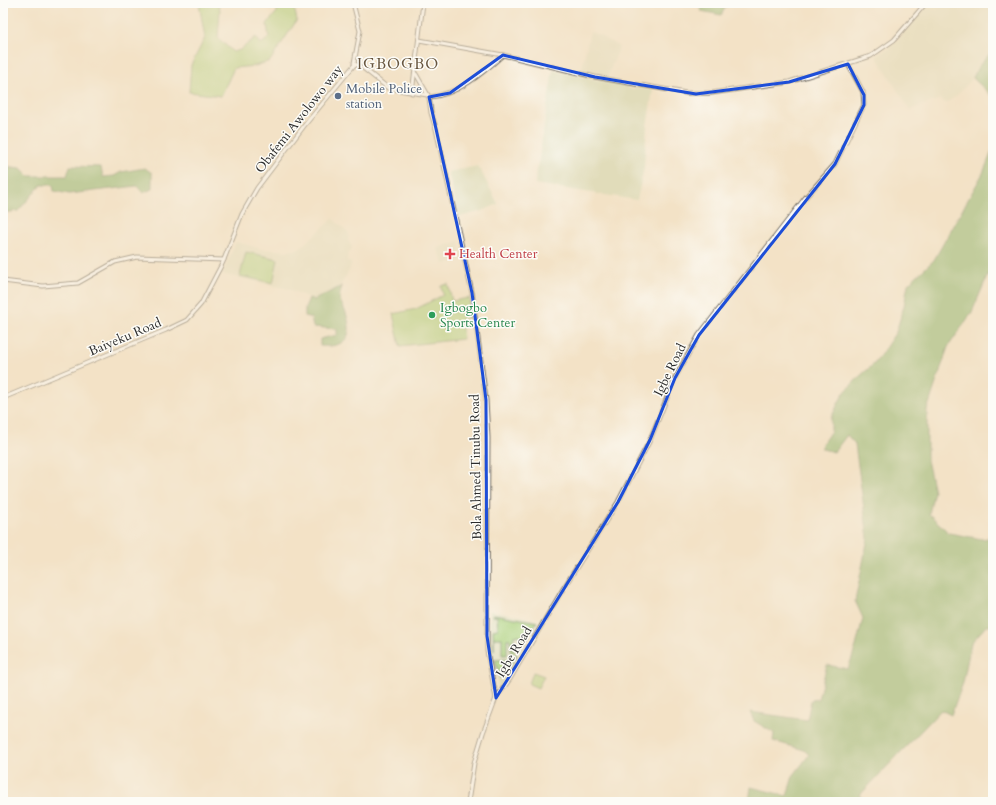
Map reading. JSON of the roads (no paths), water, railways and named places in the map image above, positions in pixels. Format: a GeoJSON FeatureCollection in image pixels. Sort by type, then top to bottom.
{"type":"FeatureCollection","features":[{"type":"Feature","properties":{"kind":"main road"},"geometry":{"type":"LineString","coordinates":[[353,3],[360,31],[354,63]]}},
{"type":"Feature","properties":{"kind":"main road"},"geometry":{"type":"LineString","coordinates":[[412,93],[416,72],[423,3]]}},
{"type":"Feature","properties":{"kind":"main road"},"geometry":{"type":"LineString","coordinates":[[419,40],[503,55],[595,78],[696,94],[742,90],[790,82],[871,56],[885,47],[900,34],[926,3]]}},
{"type":"Feature","properties":{"kind":"main road","name":"Obafemi Awolowo way"},"geometry":{"type":"LineString","coordinates":[[224,260],[242,214],[257,188],[304,126],[355,64],[363,68],[387,88],[435,96],[450,93],[484,71],[503,55]]}},
{"type":"Feature","properties":{"kind":"main road","name":"Igbe Road"},"geometry":{"type":"LineString","coordinates":[[468,802],[474,763],[496,698],[510,679],[563,589],[618,502],[650,440],[675,378],[699,335],[805,198],[834,164],[864,105],[863,92],[848,64]]}},
{"type":"Feature","properties":{"kind":"main road","name":"Bola Ahmed Tinubu Road"},"geometry":{"type":"LineString","coordinates":[[416,72],[428,96],[472,293],[486,400],[488,438],[487,651],[496,698]]}},
{"type":"Feature","properties":{"kind":"main road"},"geometry":{"type":"LineString","coordinates":[[3,281],[43,286],[78,283],[115,262],[138,257],[224,260]]}},
{"type":"Feature","properties":{"kind":"main road","name":"Baiyeku Road"},"geometry":{"type":"LineString","coordinates":[[3,398],[127,347],[187,320],[201,304],[224,260]]}},
{"type":"Feature","properties":{"kind":"place","name":"Mobile Police station"},"geometry":{"type":"Point","coordinates":[338,96]}},
{"type":"Feature","properties":{"kind":"place","name":"Health Center"},"geometry":{"type":"Point","coordinates":[450,254]}},
{"type":"Feature","properties":{"kind":"place","name":"Igbogbo Sports Center"},"geometry":{"type":"Point","coordinates":[432,315]}},
{"type":"Feature","properties":{"kind":"district","name":"IGBOGBO"},"geometry":{"type":"Point","coordinates":[398,64]}}]}
